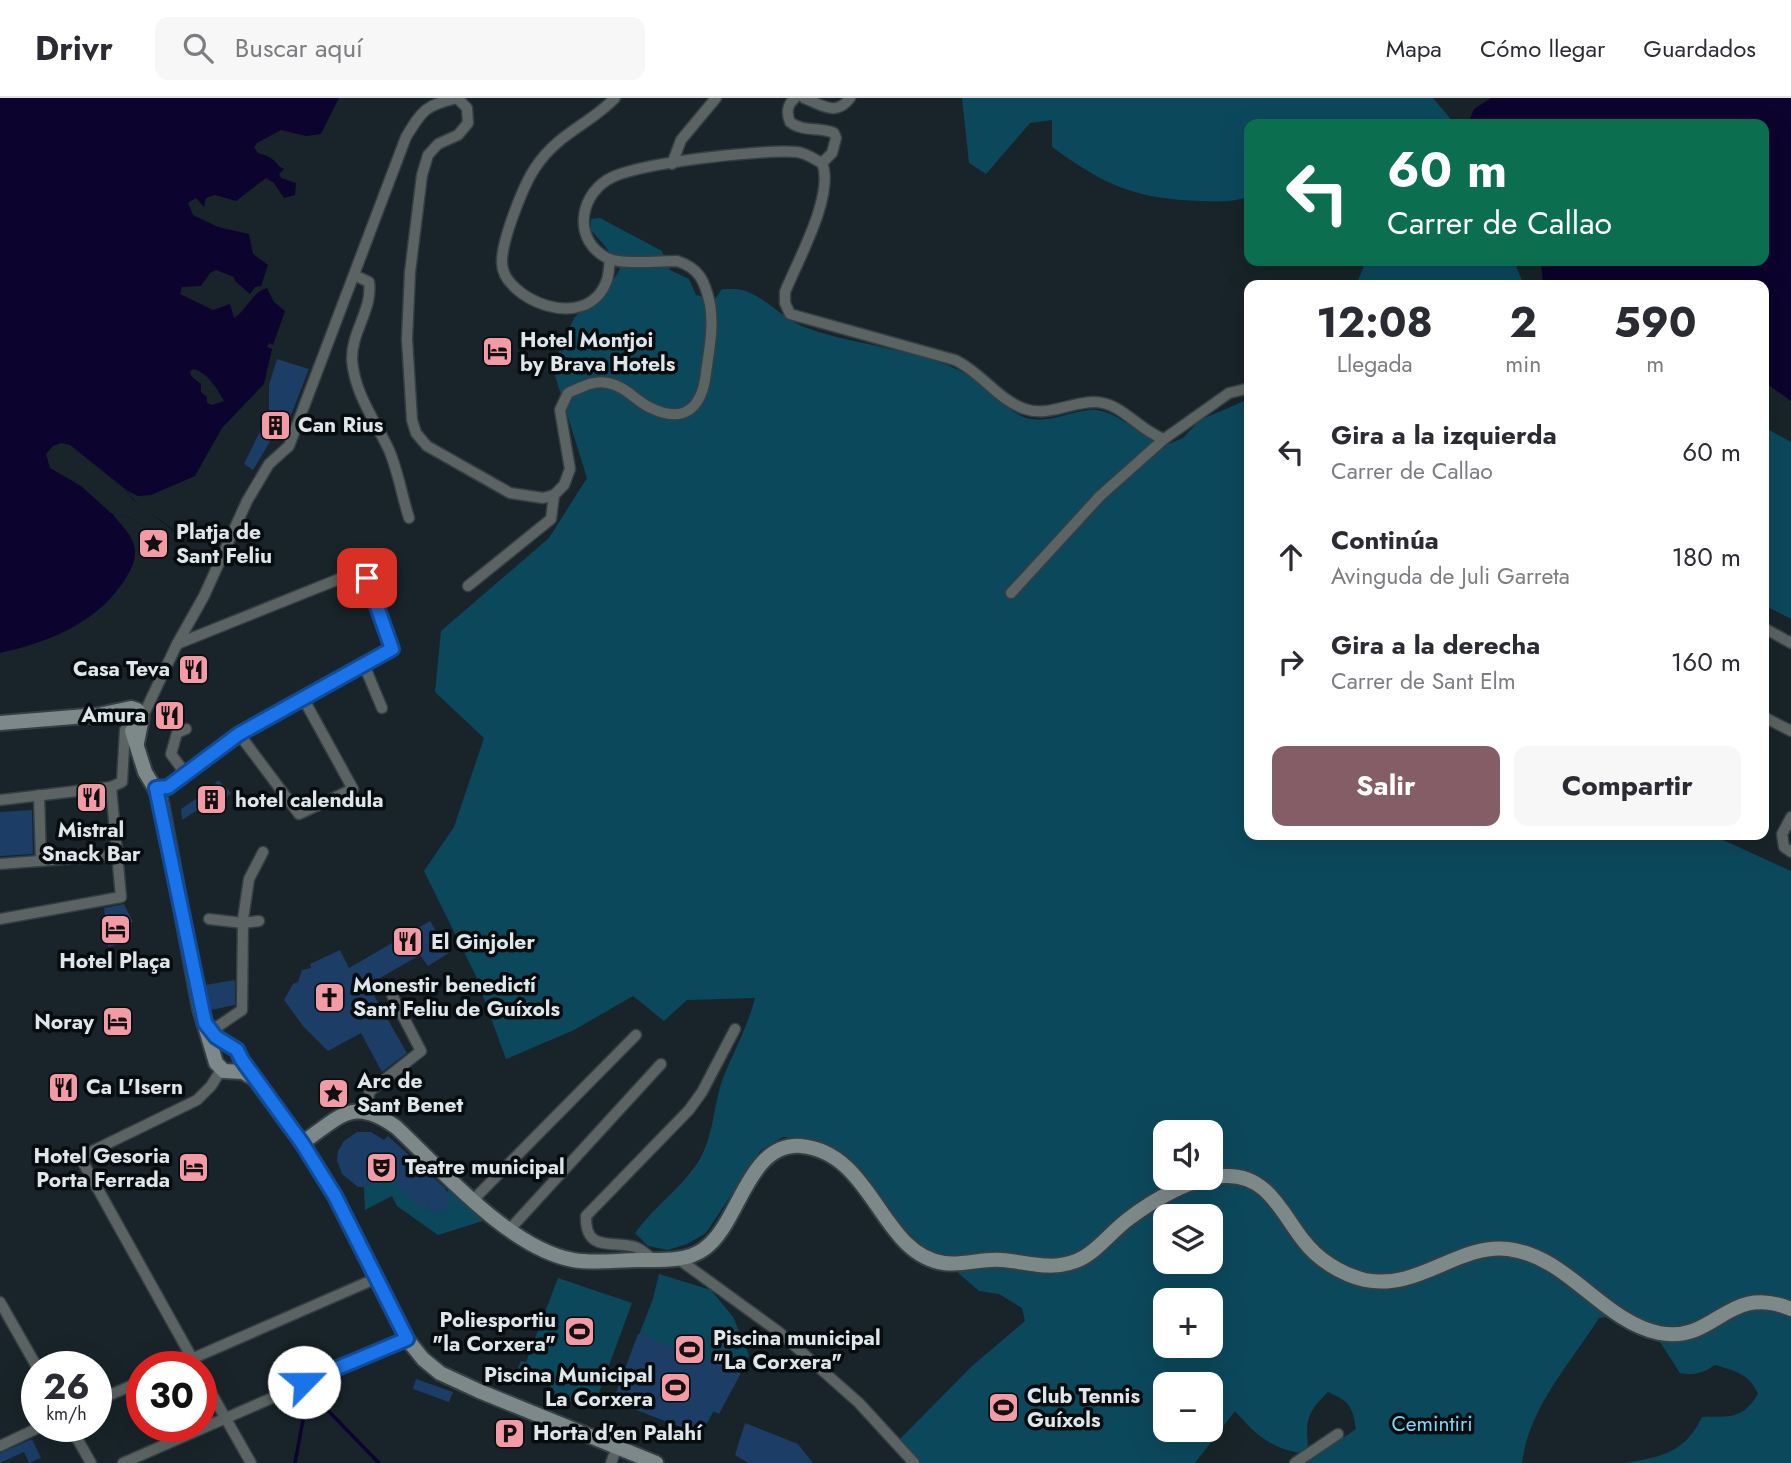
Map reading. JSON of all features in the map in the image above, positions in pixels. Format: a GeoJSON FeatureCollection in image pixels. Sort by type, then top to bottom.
{"type":"FeatureCollection","features":[{"type":"Feature","properties":{"kind":"main road"},"geometry":{"type":"LineString","coordinates":[[0,723],[98,715],[131,720],[136,748],[145,772],[156,788],[208,1027],[227,1065],[255,1079],[302,1143],[345,1212],[407,1339],[423,1359],[440,1373],[501,1401],[656,1463]]}},
{"type":"Feature","properties":{"kind":"main road"},"geometry":{"type":"LineString","coordinates":[[208,1027],[237,1050],[227,1065]]}},
{"type":"Feature","properties":{"kind":"main road"},"geometry":{"type":"LineString","coordinates":[[227,1065],[220,1049],[231,1046]]}},
{"type":"Feature","properties":{"kind":"main road"},"geometry":{"type":"LineString","coordinates":[[302,1143],[350,1112],[365,1110],[396,1127],[509,1230],[538,1247],[572,1260],[654,1260],[676,1258],[704,1249],[715,1238],[763,1161],[779,1149],[804,1146],[829,1154],[845,1165],[859,1178],[902,1238],[914,1250],[945,1263],[1000,1259],[1036,1266],[1075,1261],[1090,1253],[1128,1219],[1154,1202],[1205,1179],[1227,1175],[1246,1178],[1269,1191],[1305,1243],[1323,1260],[1364,1280],[1383,1282],[1406,1279],[1488,1249],[1507,1248],[1524,1252],[1550,1265],[1636,1325],[1658,1332],[1675,1334],[1690,1331],[1752,1301],[1773,1301],[1791,1309]]}},
{"type":"Feature","properties":{"kind":"street"},"geometry":{"type":"LineString","coordinates":[[0,800],[111,787],[122,782],[131,720],[149,701],[204,596],[247,501],[269,464],[289,446],[406,137],[431,104],[457,98],[467,108],[468,123],[458,135],[438,144],[428,155],[422,175],[410,272],[408,326],[412,420],[416,433],[427,446],[510,493],[543,498],[554,495],[564,485],[570,469],[560,410],[568,393],[592,382],[611,383],[628,391],[648,407],[670,414],[685,413],[698,404],[704,393],[713,318],[706,285],[696,270],[677,261],[610,259],[592,248],[583,230],[582,219],[594,191],[621,172],[774,151],[801,152],[822,163],[826,173],[825,191],[785,292],[785,303],[790,314],[955,360],[970,367],[1013,405],[1028,411],[1094,402],[1107,404],[1122,411],[1151,435],[1164,439]]}},
{"type":"Feature","properties":{"kind":"street"},"geometry":{"type":"LineString","coordinates":[[610,259],[607,281],[598,294],[584,306],[570,311],[554,310],[525,295],[507,278],[502,264],[520,199],[535,168],[561,137],[615,98]]}},
{"type":"Feature","properties":{"kind":"street"},"geometry":{"type":"LineString","coordinates":[[672,164],[681,141],[716,98]]}},
{"type":"Feature","properties":{"kind":"street"},"geometry":{"type":"LineString","coordinates":[[795,98],[789,105],[790,121],[805,128],[825,129],[834,133],[836,138],[832,153],[822,163]]}},
{"type":"Feature","properties":{"kind":"street"},"geometry":{"type":"LineString","coordinates":[[804,98],[834,110],[840,109],[850,98]]}},
{"type":"Feature","properties":{"kind":"street"},"geometry":{"type":"LineString","coordinates":[[354,275],[369,282],[372,297],[361,320],[352,359],[363,405],[390,451],[409,518]]}},
{"type":"Feature","properties":{"kind":"street"},"geometry":{"type":"LineString","coordinates":[[1011,593],[1100,496],[1164,439],[1229,393],[1244,389]]}},
{"type":"Feature","properties":{"kind":"street"},"geometry":{"type":"LineString","coordinates":[[468,586],[551,519],[554,495]]}},
{"type":"Feature","properties":{"kind":"street"},"geometry":{"type":"LineString","coordinates":[[156,788],[168,787],[239,734],[392,649],[367,578],[359,571],[177,644]]}},
{"type":"Feature","properties":{"kind":"street"},"geometry":{"type":"LineString","coordinates":[[1769,631],[1791,643]]}},
{"type":"Feature","properties":{"kind":"street"},"geometry":{"type":"LineString","coordinates":[[364,665],[382,708]]}},
{"type":"Feature","properties":{"kind":"street"},"geometry":{"type":"LineString","coordinates":[[239,734],[299,814],[353,789],[303,698]]}},
{"type":"Feature","properties":{"kind":"street"},"geometry":{"type":"LineString","coordinates":[[1769,720],[1791,731]]}},
{"type":"Feature","properties":{"kind":"street"},"geometry":{"type":"LineString","coordinates":[[185,773],[171,754],[177,733],[186,729]]}},
{"type":"Feature","properties":{"kind":"street"},"geometry":{"type":"LineString","coordinates":[[0,919],[121,897],[111,787]]}},
{"type":"Feature","properties":{"kind":"street"},"geometry":{"type":"LineString","coordinates":[[38,795],[41,861]]}},
{"type":"Feature","properties":{"kind":"street"},"geometry":{"type":"LineString","coordinates":[[1791,817],[1782,834],[1784,847],[1791,852]]}},
{"type":"Feature","properties":{"kind":"street"},"geometry":{"type":"LineString","coordinates":[[208,1027],[242,1010],[243,923],[249,879],[263,852]]}},
{"type":"Feature","properties":{"kind":"street"},"geometry":{"type":"LineString","coordinates":[[0,864],[117,855]]}},
{"type":"Feature","properties":{"kind":"street"},"geometry":{"type":"LineString","coordinates":[[209,919],[243,923],[259,921]]}},
{"type":"Feature","properties":{"kind":"street"},"geometry":{"type":"LineString","coordinates":[[365,1110],[370,1091],[421,1051],[392,995]]}},
{"type":"Feature","properties":{"kind":"street"},"geometry":{"type":"LineString","coordinates":[[654,1260],[636,1247],[608,1245],[593,1239],[585,1229],[586,1216],[689,1110],[702,1092],[734,1029]]}},
{"type":"Feature","properties":{"kind":"street"},"geometry":{"type":"LineString","coordinates":[[474,1199],[636,1035]]}},
{"type":"Feature","properties":{"kind":"street"},"geometry":{"type":"LineString","coordinates":[[509,1230],[661,1064]]}},
{"type":"Feature","properties":{"kind":"street"},"geometry":{"type":"LineString","coordinates":[[189,1351],[80,1157],[197,1100],[227,1065]]}},
{"type":"Feature","properties":{"kind":"street"},"geometry":{"type":"LineString","coordinates":[[676,1258],[779,1332],[859,1403],[903,1459],[914,1463]]}},
{"type":"Feature","properties":{"kind":"street"},"geometry":{"type":"LineString","coordinates":[[217,1352],[377,1278]]}},
{"type":"Feature","properties":{"kind":"street"},"geometry":{"type":"LineString","coordinates":[[0,1302],[28,1351]]}},
{"type":"Feature","properties":{"kind":"street"},"geometry":{"type":"LineString","coordinates":[[122,1463],[407,1339]]}},
{"type":"Feature","properties":{"kind":"street"},"geometry":{"type":"LineString","coordinates":[[217,1404],[251,1463]]}},
{"type":"Feature","properties":{"kind":"street"},"geometry":{"type":"LineString","coordinates":[[1295,1463],[1338,1434]]}},
{"type":"Feature","properties":{"kind":"street"},"geometry":{"type":"LineString","coordinates":[[0,1446],[21,1436]]}},
{"type":"Feature","properties":{"kind":"street"},"geometry":{"type":"LineString","coordinates":[[79,1442],[91,1463]]}},
{"type":"Feature","properties":{"kind":"street"},"geometry":{"type":"LineString","coordinates":[[611,1463],[617,1447]]}},
{"type":"Feature","properties":{"kind":"green space"},"geometry":{"type":"Polygon","coordinates":[[[962,98],[1433,98],[1451,119],[1244,119],[1244,198],[1232,201],[1158,197],[1106,181],[1052,147],[1052,120],[1030,123],[986,174],[969,163],[962,98]]]}},
{"type":"Feature","properties":{"kind":"green space","name":"Cemintiri"},"geometry":{"type":"Polygon","coordinates":[[[600,218],[662,251],[670,270],[689,279],[696,295],[715,299],[722,289],[742,290],[807,328],[909,353],[949,366],[966,374],[1026,418],[1042,420],[1098,410],[1117,417],[1164,446],[1183,438],[1200,420],[1244,401],[1244,840],[1723,840],[1791,871],[1791,1463],[1625,1463],[1671,1451],[1688,1439],[1702,1417],[1734,1415],[1746,1408],[1758,1394],[1746,1378],[1715,1365],[1698,1373],[1680,1373],[1660,1342],[1608,1317],[1599,1318],[1552,1387],[1533,1423],[1522,1463],[1306,1463],[1356,1429],[1349,1405],[1341,1399],[1328,1392],[1316,1404],[1308,1421],[1308,1445],[1302,1453],[1281,1448],[1264,1439],[1235,1411],[1223,1427],[1223,1372],[1153,1372],[1153,1442],[1211,1442],[1195,1463],[919,1463],[898,1441],[972,1366],[1025,1321],[1022,1308],[999,1294],[979,1291],[934,1252],[922,1246],[891,1215],[874,1186],[838,1151],[808,1139],[783,1137],[760,1151],[706,1233],[687,1244],[668,1250],[648,1246],[635,1233],[689,1174],[702,1155],[710,1134],[723,1078],[755,998],[687,1000],[664,1021],[633,996],[574,1030],[506,1059],[475,974],[424,871],[454,827],[484,738],[435,692],[441,631],[549,538],[587,478],[552,366],[574,318],[612,282],[620,269],[591,230],[591,219],[600,218]]]}},
{"type":"Feature","properties":{"kind":"green space"},"geometry":{"type":"Polygon","coordinates":[[[1364,266],[1516,266],[1522,280],[1358,280],[1364,266]]]}},
{"type":"Feature","properties":{"kind":"green space"},"geometry":{"type":"Polygon","coordinates":[[[1769,430],[1791,442],[1791,619],[1769,608],[1769,430]]]}},
{"type":"Feature","properties":{"kind":"green space"},"geometry":{"type":"Polygon","coordinates":[[[386,1176],[433,1212],[443,1211],[448,1205],[447,1192],[451,1185],[489,1219],[438,1235],[397,1206],[392,1196],[365,1210],[364,1187],[386,1176]]]}},
{"type":"Feature","properties":{"kind":"green space","name":"Piscina municipal \"La Corxera\""},"geometry":{"type":"Polygon","coordinates":[[[659,1274],[711,1290],[733,1317],[749,1355],[702,1435],[613,1401],[653,1299],[659,1274]]]}},
{"type":"Feature","properties":{"kind":"green space","name":"Poliesportiu \"la Corxera\""},"geometry":{"type":"Polygon","coordinates":[[[558,1278],[632,1303],[593,1409],[554,1396],[555,1391],[549,1389],[551,1382],[517,1370],[521,1361],[526,1362],[558,1278]]]}},
{"type":"Feature","properties":{"kind":"shaded area"},"geometry":{"type":"Polygon","coordinates":[[[0,98],[339,98],[321,134],[306,136],[281,130],[254,147],[258,153],[269,157],[284,169],[279,174],[281,178],[296,183],[295,195],[284,198],[274,183],[266,178],[236,201],[215,195],[206,198],[204,207],[196,198],[188,203],[193,215],[218,227],[249,234],[253,254],[268,265],[261,286],[255,287],[250,294],[234,277],[216,270],[210,273],[201,286],[182,287],[180,294],[213,310],[230,304],[234,318],[257,293],[267,288],[274,302],[285,311],[273,345],[269,343],[267,347],[272,349],[264,384],[222,428],[195,476],[151,495],[138,496],[126,490],[140,505],[175,531],[186,545],[181,549],[131,518],[112,513],[130,536],[135,553],[131,569],[116,592],[103,606],[72,628],[37,643],[0,653],[0,98]],[[190,371],[191,376],[201,384],[201,392],[207,397],[207,403],[212,405],[224,401],[212,382],[199,371],[190,371]]]}},
{"type":"Feature","properties":{"kind":"shaded area"},"geometry":{"type":"Polygon","coordinates":[[[1491,98],[1791,98],[1791,401],[1769,386],[1769,280],[1543,280],[1541,266],[1769,266],[1769,119],[1470,119],[1474,109],[1491,98]]]}},
{"type":"Feature","properties":{"kind":"pier"},"geometry":{"type":"Polygon","coordinates":[[[61,443],[70,445],[125,489],[132,499],[179,535],[186,545],[181,549],[131,518],[111,513],[81,486],[50,468],[46,454],[53,446],[61,443]]]}},
{"type":"Feature","properties":{"kind":"building","name":"Can Rius"},"geometry":{"type":"Polygon","coordinates":[[[277,359],[309,369],[282,438],[278,436],[271,440],[253,470],[244,464],[269,413],[269,385],[277,359]]]}},
{"type":"Feature","properties":{"kind":"building"},"geometry":{"type":"Polygon","coordinates":[[[218,780],[231,793],[217,806],[206,795],[218,780]]]}},
{"type":"Feature","properties":{"kind":"building"},"geometry":{"type":"Polygon","coordinates":[[[203,794],[210,802],[182,820],[181,809],[203,794]]]}},
{"type":"Feature","properties":{"kind":"building"},"geometry":{"type":"Polygon","coordinates":[[[32,810],[33,854],[0,856],[0,812],[32,810]]]}},
{"type":"Feature","properties":{"kind":"building","name":"Hotel Plaça"},"geometry":{"type":"Polygon","coordinates":[[[124,904],[133,922],[123,924],[124,934],[118,935],[121,944],[108,947],[104,908],[124,904]]]}},
{"type":"Feature","properties":{"kind":"building","name":"Monestir benedictí Sant Feliu de Guíxols"},"geometry":{"type":"Polygon","coordinates":[[[430,921],[449,953],[428,966],[420,955],[368,985],[407,1053],[382,1072],[361,1033],[328,1051],[303,1026],[284,1000],[293,984],[298,982],[302,970],[311,968],[310,964],[340,950],[349,968],[430,921]]]}},
{"type":"Feature","properties":{"kind":"building"},"geometry":{"type":"Polygon","coordinates":[[[235,980],[235,1005],[211,1010],[205,985],[235,980]]]}},
{"type":"Feature","properties":{"kind":"building","name":"Teatre municipal"},"geometry":{"type":"Polygon","coordinates":[[[357,1132],[371,1132],[384,1140],[388,1136],[445,1188],[449,1205],[443,1211],[433,1213],[427,1207],[424,1210],[386,1176],[364,1187],[358,1187],[342,1174],[337,1160],[338,1151],[344,1141],[357,1132]]]}},
{"type":"Feature","properties":{"kind":"building","name":"Piscina Municipal La Corxera"},"geometry":{"type":"Polygon","coordinates":[[[638,1334],[741,1373],[719,1414],[711,1410],[702,1435],[613,1401],[638,1334]]]}},
{"type":"Feature","properties":{"kind":"building"},"geometry":{"type":"Polygon","coordinates":[[[416,1379],[453,1392],[449,1402],[413,1389],[416,1379]]]}},
{"type":"Feature","properties":{"kind":"building"},"geometry":{"type":"Polygon","coordinates":[[[745,1423],[798,1444],[813,1463],[748,1463],[735,1455],[745,1423]]]}},
{"type":"Feature","properties":{"kind":"building"},"geometry":{"type":"Polygon","coordinates":[[[25,1442],[33,1442],[41,1458],[29,1463],[24,1452],[0,1463],[0,1453],[25,1442]]]}},
{"type":"Feature","properties":{"kind":"waterway"},"geometry":{"type":"LineString","coordinates":[[307,1389],[379,1463]]}},
{"type":"Feature","properties":{"kind":"waterway"},"geometry":{"type":"LineString","coordinates":[[295,1463],[308,1393]]}},
{"type":"Feature","properties":{"kind":"place","name":"Hotel Montjoi by Brava Hotels"},"geometry":{"type":"Point","coordinates":[497,352]}},
{"type":"Feature","properties":{"kind":"place","name":"Can Rius"},"geometry":{"type":"Point","coordinates":[275,425]}},
{"type":"Feature","properties":{"kind":"place","name":"Platja de Sant Feliu"},"geometry":{"type":"Point","coordinates":[153,544]}},
{"type":"Feature","properties":{"kind":"place","name":"Casa Teva"},"geometry":{"type":"Point","coordinates":[193,669]}},
{"type":"Feature","properties":{"kind":"place","name":"Amura"},"geometry":{"type":"Point","coordinates":[169,715]}},
{"type":"Feature","properties":{"kind":"place","name":"Mistral Snack Bar"},"geometry":{"type":"Point","coordinates":[91,798]}},
{"type":"Feature","properties":{"kind":"place","name":"hotel calendula"},"geometry":{"type":"Point","coordinates":[212,800]}},
{"type":"Feature","properties":{"kind":"place","name":"Hotel Plaça"},"geometry":{"type":"Point","coordinates":[115,929]}},
{"type":"Feature","properties":{"kind":"place","name":"El Ginjoler"},"geometry":{"type":"Point","coordinates":[408,942]}},
{"type":"Feature","properties":{"kind":"place","name":"Monestir benedictí Sant Feliu de Guíxols"},"geometry":{"type":"Point","coordinates":[330,997]}},
{"type":"Feature","properties":{"kind":"place","name":"Noray"},"geometry":{"type":"Point","coordinates":[117,1022]}},
{"type":"Feature","properties":{"kind":"place","name":"Ca L'Isern"},"geometry":{"type":"Point","coordinates":[63,1087]}},
{"type":"Feature","properties":{"kind":"place","name":"Arc de Sant Benet"},"geometry":{"type":"Point","coordinates":[334,1093]}},
{"type":"Feature","properties":{"kind":"place","name":"Teatre municipal"},"geometry":{"type":"Point","coordinates":[382,1167]}},
{"type":"Feature","properties":{"kind":"place","name":"Hotel Gesoria Porta Ferrada"},"geometry":{"type":"Point","coordinates":[193,1168]}},
{"type":"Feature","properties":{"kind":"place","name":"Poliesportiu \"la Corxera\""},"geometry":{"type":"Point","coordinates":[579,1332]}},
{"type":"Feature","properties":{"kind":"place","name":"Piscina municipal \"La Corxera\""},"geometry":{"type":"Point","coordinates":[690,1350]}},
{"type":"Feature","properties":{"kind":"place","name":"Piscina Municipal La Corxera"},"geometry":{"type":"Point","coordinates":[676,1387]}},
{"type":"Feature","properties":{"kind":"place","name":"Club Tennis Guíxols"},"geometry":{"type":"Point","coordinates":[1004,1408]}},
{"type":"Feature","properties":{"kind":"place","name":"Horta d'en Palahí"},"geometry":{"type":"Point","coordinates":[510,1433]}},
{"type":"Feature","properties":{"kind":"route"},"geometry":{"type":"LineString","coordinates":[[304,1382],[407,1339],[345,1212],[302,1143],[255,1079],[240,1053],[216,1037],[205,1023],[156,788],[168,787],[239,734],[392,649],[367,578]]}}]}
